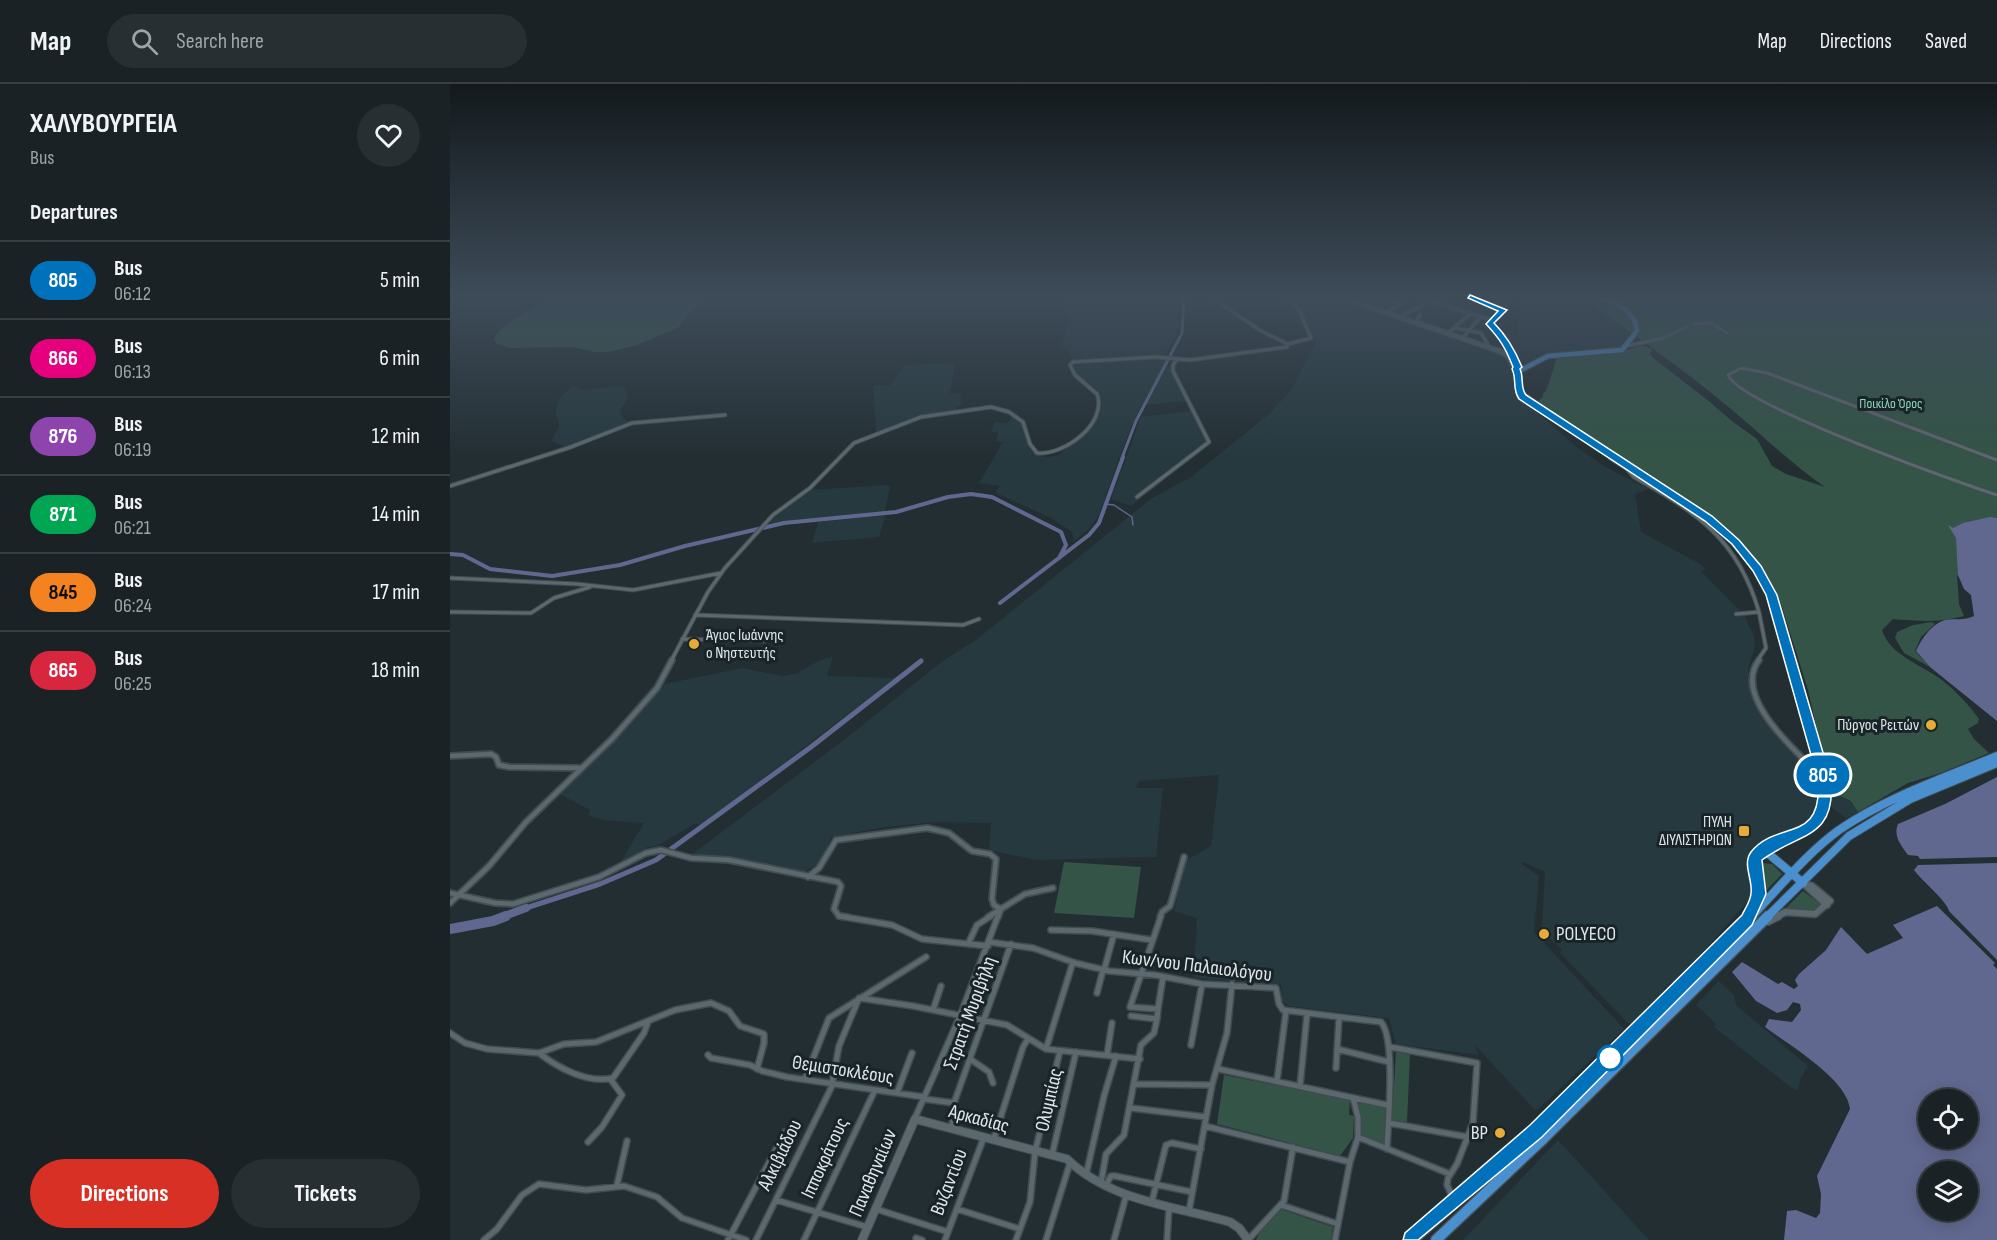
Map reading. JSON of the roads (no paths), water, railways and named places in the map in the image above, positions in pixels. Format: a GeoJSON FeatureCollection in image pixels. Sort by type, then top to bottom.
{"type":"FeatureCollection","features":[{"type":"Feature","properties":{"kind":"highway"},"geometry":{"type":"LineString","coordinates":[[1617,351],[1544,357],[1517,371],[1518,387],[1522,397],[1709,519],[1735,542],[1757,569],[1772,595],[1825,780],[1826,801],[1815,824],[1763,849],[1755,859],[1759,894],[1747,920]]}},
{"type":"Feature","properties":{"kind":"highway"},"geometry":{"type":"LineString","coordinates":[[1412,1240],[1536,1131],[1792,874],[1838,831],[1861,815],[1900,796],[1997,756]]}},
{"type":"Feature","properties":{"kind":"highway"},"geometry":{"type":"LineString","coordinates":[[1436,1240],[1544,1138],[1850,836],[1876,818],[1911,799],[1997,763]]}},
{"type":"Feature","properties":{"kind":"highway"},"geometry":{"type":"LineString","coordinates":[[1763,849],[1803,883]]}},
{"type":"Feature","properties":{"kind":"main road"},"geometry":{"type":"LineString","coordinates":[[1499,351],[1506,354],[1517,371]]}},
{"type":"Feature","properties":{"kind":"street"},"geometry":{"type":"LineString","coordinates":[[450,903],[489,866],[526,822],[612,739],[657,688],[695,615],[721,573],[758,530],[773,515],[810,488],[854,443],[921,417],[985,407],[1002,409],[1023,422],[1030,444],[1037,453],[1053,454],[1068,446],[1081,434],[1100,408],[1095,391],[1073,375],[1070,365],[1072,362],[1168,357],[1177,359],[1254,351]]}},
{"type":"Feature","properties":{"kind":"street"},"geometry":{"type":"LineString","coordinates":[[1510,351],[1517,371]]}},
{"type":"Feature","properties":{"kind":"street"},"geometry":{"type":"LineString","coordinates":[[1137,497],[1209,442],[1173,371],[1173,365],[1177,359]]}},
{"type":"Feature","properties":{"kind":"street"},"geometry":{"type":"LineString","coordinates":[[1997,460],[1762,372],[1741,368],[1728,375],[1730,380],[1749,394],[1856,443],[1946,480],[1997,495]]}},
{"type":"Feature","properties":{"kind":"street"},"geometry":{"type":"LineString","coordinates":[[450,486],[571,447],[632,423],[725,415]]}},
{"type":"Feature","properties":{"kind":"street"},"geometry":{"type":"LineString","coordinates":[[1625,465],[1634,477],[1698,517],[1719,535],[1747,577],[1759,612],[1766,648],[1752,672],[1756,694],[1777,732],[1825,780]]}},
{"type":"Feature","properties":{"kind":"street"},"geometry":{"type":"LineString","coordinates":[[450,578],[641,589],[721,573]]}},
{"type":"Feature","properties":{"kind":"street"},"geometry":{"type":"LineString","coordinates":[[450,612],[531,613],[554,598],[593,586]]}},
{"type":"Feature","properties":{"kind":"street"},"geometry":{"type":"LineString","coordinates":[[1736,614],[1759,612]]}},
{"type":"Feature","properties":{"kind":"street"},"geometry":{"type":"LineString","coordinates":[[695,615],[963,625],[979,619]]}},
{"type":"Feature","properties":{"kind":"street"},"geometry":{"type":"LineString","coordinates":[[682,639],[766,641]]}},
{"type":"Feature","properties":{"kind":"street"},"geometry":{"type":"LineString","coordinates":[[450,756],[491,754],[496,757],[499,765],[509,767],[582,768]]}},
{"type":"Feature","properties":{"kind":"street"},"geometry":{"type":"LineString","coordinates":[[450,892],[495,903],[513,904],[599,877],[646,853],[661,850],[698,859],[744,862],[808,877],[822,864],[830,846],[836,840],[927,828],[950,833],[972,851],[995,858],[997,863],[992,899],[994,905],[1001,909]]}},
{"type":"Feature","properties":{"kind":"street"},"geometry":{"type":"LineString","coordinates":[[1158,1009],[1130,1007],[1162,912],[1170,906],[1184,857]]}},
{"type":"Feature","properties":{"kind":"street","name":"Κων/νου Παλαιολόγου"},"geometry":{"type":"LineString","coordinates":[[808,877],[840,883],[841,887],[834,908],[837,915],[890,924],[922,939],[968,944],[1011,944],[1043,951],[1104,970],[1140,973],[1202,984],[1276,988],[1280,1007],[1286,1011]]}},
{"type":"Feature","properties":{"kind":"street"},"geometry":{"type":"LineString","coordinates":[[1760,925],[1786,912],[1815,914],[1828,903],[1803,883]]}},
{"type":"Feature","properties":{"kind":"street"},"geometry":{"type":"LineString","coordinates":[[968,944],[977,925],[1001,909],[1025,894],[1053,888]]}},
{"type":"Feature","properties":{"kind":"street"},"geometry":{"type":"LineString","coordinates":[[915,1119],[960,1016],[1001,909]]}},
{"type":"Feature","properties":{"kind":"street"},"geometry":{"type":"LineString","coordinates":[[1051,930],[1114,934],[1152,940]]}},
{"type":"Feature","properties":{"kind":"street"},"geometry":{"type":"LineString","coordinates":[[1097,993],[1114,934]]}},
{"type":"Feature","properties":{"kind":"street","name":"Στρατή Μυριβήλη"},"geometry":{"type":"LineString","coordinates":[[952,1128],[954,1103],[1011,944]]}},
{"type":"Feature","properties":{"kind":"street"},"geometry":{"type":"LineString","coordinates":[[805,1080],[828,1019],[926,957]]}},
{"type":"Feature","properties":{"kind":"street"},"geometry":{"type":"LineString","coordinates":[[1046,1049],[1073,962]]}},
{"type":"Feature","properties":{"kind":"street"},"geometry":{"type":"LineString","coordinates":[[1103,1184],[1104,1158],[1124,1136],[1141,1045],[1154,1033],[1163,977]]}},
{"type":"Feature","properties":{"kind":"street"},"geometry":{"type":"LineString","coordinates":[[1191,1045],[1202,984]]}},
{"type":"Feature","properties":{"kind":"street"},"geometry":{"type":"LineString","coordinates":[[1189,1211],[1212,1085],[1228,1025],[1232,984]]}},
{"type":"Feature","properties":{"kind":"street"},"geometry":{"type":"LineString","coordinates":[[933,1010],[940,986]]}},
{"type":"Feature","properties":{"kind":"street"},"geometry":{"type":"LineString","coordinates":[[859,999],[933,1010],[1007,1025],[1019,1030],[1028,1039],[1046,1049],[1140,1059]]}},
{"type":"Feature","properties":{"kind":"street","name":"Αλκιβιάδου"},"geometry":{"type":"LineString","coordinates":[[756,1240],[832,1084],[839,1047],[859,999]]}},
{"type":"Feature","properties":{"kind":"street"},"geometry":{"type":"LineString","coordinates":[[450,1033],[465,1043],[487,1049],[539,1053],[564,1044],[596,1042],[697,1004],[711,1003],[725,1008],[738,1026],[764,1034],[765,1041],[756,1064],[757,1069]]}},
{"type":"Feature","properties":{"kind":"street"},"geometry":{"type":"LineString","coordinates":[[1277,1082],[1286,1011],[1381,1022],[1384,1025],[1390,1047],[1387,1149]]}},
{"type":"Feature","properties":{"kind":"street"},"geometry":{"type":"LineString","coordinates":[[1300,1086],[1307,1014]]}},
{"type":"Feature","properties":{"kind":"street"},"geometry":{"type":"LineString","coordinates":[[1131,1016],[1157,1019]]}},
{"type":"Feature","properties":{"kind":"street"},"geometry":{"type":"LineString","coordinates":[[1336,1068],[1339,1018]]}},
{"type":"Feature","properties":{"kind":"street"},"geometry":{"type":"LineString","coordinates":[[610,1080],[644,1033],[648,1022]]}},
{"type":"Feature","properties":{"kind":"street"},"geometry":{"type":"LineString","coordinates":[[1107,1055],[1112,1023]]}},
{"type":"Feature","properties":{"kind":"street"},"geometry":{"type":"LineString","coordinates":[[994,1138],[1023,1047],[1028,1039]]}},
{"type":"Feature","properties":{"kind":"street"},"geometry":{"type":"LineString","coordinates":[[1390,1047],[1477,1063],[1475,1110],[1468,1137],[1449,1174],[1447,1185],[1455,1203]]}},
{"type":"Feature","properties":{"kind":"street"},"geometry":{"type":"LineString","coordinates":[[1337,1049],[1389,1062]]}},
{"type":"Feature","properties":{"kind":"street"},"geometry":{"type":"LineString","coordinates":[[1016,1240],[1030,1202],[1035,1152],[1060,1051]]}},
{"type":"Feature","properties":{"kind":"street","name":"Ολυμπίας"},"geometry":{"type":"LineString","coordinates":[[1052,1156],[1076,1052]]}},
{"type":"Feature","properties":{"kind":"street"},"geometry":{"type":"LineString","coordinates":[[539,1053],[550,1063],[594,1079],[610,1080],[622,1095],[602,1127],[588,1142]]}},
{"type":"Feature","properties":{"kind":"street"},"geometry":{"type":"LineString","coordinates":[[897,1093],[912,1053]]}},
{"type":"Feature","properties":{"kind":"street","name":"Θεμιστοκλέους"},"geometry":{"type":"LineString","coordinates":[[708,1055],[711,1058],[805,1080],[954,1103]]}},
{"type":"Feature","properties":{"kind":"street"},"geometry":{"type":"LineString","coordinates":[[1086,1176],[1104,1096],[1116,1056]]}},
{"type":"Feature","properties":{"kind":"street"},"geometry":{"type":"LineString","coordinates":[[970,1059],[989,1072],[993,1083]]}},
{"type":"Feature","properties":{"kind":"street"},"geometry":{"type":"LineString","coordinates":[[1218,1069],[1387,1105]]}},
{"type":"Feature","properties":{"kind":"street"},"geometry":{"type":"LineString","coordinates":[[1135,1084],[1212,1085]]}},
{"type":"Feature","properties":{"kind":"street","name":"Ιπποκράτους"},"geometry":{"type":"LineString","coordinates":[[804,1240],[875,1090]]}},
{"type":"Feature","properties":{"kind":"street"},"geometry":{"type":"LineString","coordinates":[[1335,1240],[1350,1162],[1358,1137],[1358,1118],[1353,1098]]}},
{"type":"Feature","properties":{"kind":"street"},"geometry":{"type":"LineString","coordinates":[[1131,1108],[1206,1117]]}},
{"type":"Feature","properties":{"kind":"street","name":"Αρκαδίας"},"geometry":{"type":"LineString","coordinates":[[915,1119],[1067,1159],[1074,1170],[1126,1196],[1234,1224],[1248,1240]]}},
{"type":"Feature","properties":{"kind":"street","name":"Παναθηναίων"},"geometry":{"type":"LineString","coordinates":[[862,1240],[915,1119]]}},
{"type":"Feature","properties":{"kind":"street"},"geometry":{"type":"LineString","coordinates":[[1389,1123],[1468,1137]]}},
{"type":"Feature","properties":{"kind":"street"},"geometry":{"type":"LineString","coordinates":[[1205,1126],[1350,1162]]}},
{"type":"Feature","properties":{"kind":"street"},"geometry":{"type":"LineString","coordinates":[[730,1237],[785,1132]]}},
{"type":"Feature","properties":{"kind":"street","name":"Βυζαντίου"},"geometry":{"type":"LineString","coordinates":[[945,1240],[984,1136]]}},
{"type":"Feature","properties":{"kind":"street"},"geometry":{"type":"LineString","coordinates":[[1358,1137],[1449,1174]]}},
{"type":"Feature","properties":{"kind":"street"},"geometry":{"type":"LineString","coordinates":[[617,1185],[627,1141]]}},
{"type":"Feature","properties":{"kind":"street"},"geometry":{"type":"LineString","coordinates":[[1152,1202],[1166,1145],[1172,1143],[1201,1149]]}},
{"type":"Feature","properties":{"kind":"street"},"geometry":{"type":"LineString","coordinates":[[1248,1240],[1281,1205],[1285,1195],[1293,1147]]}},
{"type":"Feature","properties":{"kind":"street"},"geometry":{"type":"LineString","coordinates":[[1046,1240],[1070,1163]]}},
{"type":"Feature","properties":{"kind":"street"},"geometry":{"type":"LineString","coordinates":[[1103,1184],[1115,1176],[1192,1192]]}},
{"type":"Feature","properties":{"kind":"street"},"geometry":{"type":"LineString","coordinates":[[484,1240],[497,1228],[522,1195],[533,1186],[546,1185],[586,1190],[617,1185],[657,1197],[682,1218],[730,1237],[746,1240]]}},
{"type":"Feature","properties":{"kind":"street"},"geometry":{"type":"LineString","coordinates":[[1114,1240],[1126,1196]]}},
{"type":"Feature","properties":{"kind":"street"},"geometry":{"type":"LineString","coordinates":[[776,1200],[868,1227]]}},
{"type":"Feature","properties":{"kind":"street"},"geometry":{"type":"LineString","coordinates":[[1281,1205],[1338,1224]]}},
{"type":"Feature","properties":{"kind":"street"},"geometry":{"type":"LineString","coordinates":[[1167,1240],[1169,1206]]}},
{"type":"Feature","properties":{"kind":"street"},"geometry":{"type":"LineString","coordinates":[[876,1209],[948,1232]]}},
{"type":"Feature","properties":{"kind":"street"},"geometry":{"type":"LineString","coordinates":[[957,1209],[1020,1229]]}},
{"type":"Feature","properties":{"kind":"water"},"geometry":{"type":"Polygon","coordinates":[[[1990,517],[1997,518],[1997,721],[1930,667],[1916,651],[1935,625],[1949,619],[1974,616],[1971,595],[1964,589],[1958,575],[1956,538],[1948,525],[1953,528],[1963,523],[1990,517]]]}},
{"type":"Feature","properties":{"kind":"water"},"geometry":{"type":"Polygon","coordinates":[[[1997,777],[1997,857],[1920,859],[1918,856],[1908,855],[1897,836],[1898,824],[1945,804],[1997,777]]]}},
{"type":"Feature","properties":{"kind":"water"},"geometry":{"type":"Polygon","coordinates":[[[1997,863],[1997,960],[1949,911],[1944,902],[1914,870],[1918,865],[1997,863]]]}},
{"type":"Feature","properties":{"kind":"water"},"geometry":{"type":"Polygon","coordinates":[[[1937,906],[1995,963],[1993,965],[1997,969],[1997,1240],[1784,1240],[1787,1211],[1796,1210],[1816,1218],[1820,1213],[1821,1194],[1817,1176],[1850,1109],[1839,1086],[1828,1075],[1765,1027],[1769,1019],[1792,1022],[1801,1010],[1800,1004],[1793,1002],[1787,1010],[1777,1013],[1756,1001],[1732,972],[1742,962],[1778,984],[1782,982],[1794,989],[1798,986],[1795,980],[1799,974],[1826,950],[1841,927],[1867,954],[1903,938],[1893,925],[1937,906]]]}},
{"type":"Feature","properties":{"kind":"waterway"},"geometry":{"type":"LineString","coordinates":[[1122,458],[1136,421],[1173,351]]}},
{"type":"Feature","properties":{"kind":"waterway"},"geometry":{"type":"LineString","coordinates":[[1059,558],[1089,535],[1099,523],[1123,457]]}},
{"type":"Feature","properties":{"kind":"waterway"},"geometry":{"type":"LineString","coordinates":[[450,554],[463,555],[490,569],[552,576],[620,565],[685,546],[784,523],[896,512],[948,497],[971,494],[992,497],[1061,532],[1066,545],[1059,558]]}},
{"type":"Feature","properties":{"kind":"waterway"},"geometry":{"type":"LineString","coordinates":[[1106,504],[1114,505],[1132,517],[1133,525]]}},
{"type":"Feature","properties":{"kind":"waterway"},"geometry":{"type":"LineString","coordinates":[[1000,603],[1059,558]]}},
{"type":"Feature","properties":{"kind":"waterway"},"geometry":{"type":"LineString","coordinates":[[526,908],[600,884],[656,860],[811,747],[921,661]]}},
{"type":"Feature","properties":{"kind":"waterway"},"geometry":{"type":"LineString","coordinates":[[502,917],[526,908]]}},
{"type":"Feature","properties":{"kind":"waterway"},"geometry":{"type":"LineString","coordinates":[[450,929],[493,921],[506,916]]}},
{"type":"Feature","properties":{"kind":"place","name":"Άγιος Ιωάννης ο Νηστευτής"},"geometry":{"type":"Point","coordinates":[694,644]}},
{"type":"Feature","properties":{"kind":"place","name":"Πύργος Ρειτών"},"geometry":{"type":"Point","coordinates":[1931,725]}},
{"type":"Feature","properties":{"kind":"place","name":"ΠΥΛΗ ΔΙΥΛΙΣΤΗΡΙΩΝ"},"geometry":{"type":"Point","coordinates":[1744,831]}},
{"type":"Feature","properties":{"kind":"place","name":"POLYECO"},"geometry":{"type":"Point","coordinates":[1544,934]}},
{"type":"Feature","properties":{"kind":"place","name":"BP"},"geometry":{"type":"Point","coordinates":[1500,1133]}},
{"type":"Feature","properties":{"kind":"park label","name":"Ποικίλο Όρος"},"geometry":{"type":"Point","coordinates":[1891,403]}}]}
